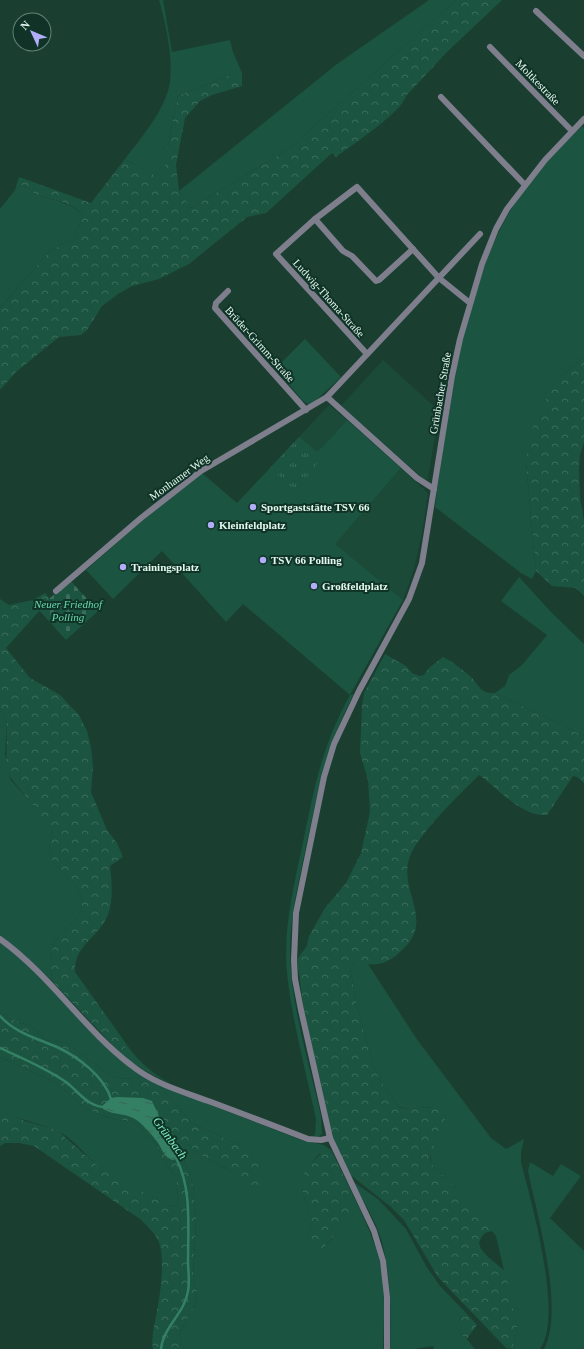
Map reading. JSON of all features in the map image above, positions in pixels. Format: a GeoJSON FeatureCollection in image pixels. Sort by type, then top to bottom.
{"type":"FeatureCollection","features":[{"type":"Feature","properties":{"kind":"street"},"geometry":{"type":"LineString","coordinates":[[536,11],[584,56]]}},
{"type":"Feature","properties":{"kind":"street","name":"Moltkestraße"},"geometry":{"type":"LineString","coordinates":[[490,47],[572,131]]}},
{"type":"Feature","properties":{"kind":"street"},"geometry":{"type":"LineString","coordinates":[[441,97],[525,185]]}},
{"type":"Feature","properties":{"kind":"street","name":"Grünbacher Straße"},"geometry":{"type":"LineString","coordinates":[[387,1349],[387,1297],[381,1255],[369,1219],[330,1138],[295,978],[294,929],[305,865],[324,777],[334,744],[359,691],[397,622],[418,578],[426,543],[452,376],[470,303],[496,229],[507,209],[525,185],[584,119]]}},
{"type":"Feature","properties":{"kind":"street"},"geometry":{"type":"LineString","coordinates":[[413,249],[380,280],[376,281],[352,256],[344,251],[315,219],[357,187],[440,278],[470,303]]}},
{"type":"Feature","properties":{"kind":"street","name":"Ludwig-Thoma-Straße"},"geometry":{"type":"LineString","coordinates":[[315,219],[276,254],[367,354]]}},
{"type":"Feature","properties":{"kind":"street","name":"Monhamer Weg"},"geometry":{"type":"LineString","coordinates":[[56,591],[141,518],[201,471],[237,448],[327,397],[480,234]]}},
{"type":"Feature","properties":{"kind":"street","name":"Brüder-Grimm-Straße"},"geometry":{"type":"LineString","coordinates":[[228,291],[216,303],[215,308],[306,410]]}},
{"type":"Feature","properties":{"kind":"street"},"geometry":{"type":"LineString","coordinates":[[327,397],[417,478],[434,489]]}},
{"type":"Feature","properties":{"kind":"street"},"geometry":{"type":"LineString","coordinates":[[0,939],[37,970],[108,1045],[142,1073],[175,1089],[308,1139],[320,1140],[330,1138]]}},
{"type":"Feature","properties":{"kind":"shaded area"},"geometry":{"type":"Polygon","coordinates":[[[383,360],[439,411],[428,479],[425,480],[341,406],[383,360]]]}},
{"type":"Feature","properties":{"kind":"shaded area"},"geometry":{"type":"Polygon","coordinates":[[[329,405],[347,420],[318,452],[299,437],[329,405]]]}},
{"type":"Feature","properties":{"kind":"shaded area"},"geometry":{"type":"Polygon","coordinates":[[[401,468],[428,493],[422,533],[414,569],[403,600],[334,544],[401,468]]]}},
{"type":"Feature","properties":{"kind":"green space"},"geometry":{"type":"Polygon","coordinates":[[[159,0],[163,0],[172,52],[230,40],[233,52],[242,73],[235,73],[178,96],[169,140],[164,181],[125,159],[152,123],[168,92],[171,72],[170,51],[159,0]]]}},
{"type":"Feature","properties":{"kind":"green space"},"geometry":{"type":"Polygon","coordinates":[[[429,0],[456,0],[289,149],[191,208],[179,191],[337,64],[429,0]]]}},
{"type":"Feature","properties":{"kind":"green space"},"geometry":{"type":"Polygon","coordinates":[[[456,0],[502,0],[447,52],[386,120],[336,157],[332,153],[266,213],[247,217],[189,264],[159,279],[132,286],[118,294],[102,306],[87,330],[81,335],[59,337],[16,372],[0,390],[0,308],[49,252],[76,236],[83,215],[68,204],[37,195],[29,188],[22,185],[15,190],[19,177],[91,203],[125,159],[163,180],[178,96],[235,73],[242,73],[242,86],[212,95],[200,101],[185,118],[176,165],[179,191],[191,208],[289,149],[456,0]]]}},
{"type":"Feature","properties":{"kind":"green space"},"geometry":{"type":"Polygon","coordinates":[[[582,126],[584,128],[584,357],[558,379],[526,463],[536,571],[532,579],[521,573],[435,507],[445,431],[459,352],[481,275],[495,239],[520,195],[544,164],[582,126]]]}},
{"type":"Feature","properties":{"kind":"green space"},"geometry":{"type":"Polygon","coordinates":[[[22,185],[29,188],[37,195],[62,202],[79,211],[83,215],[76,236],[49,252],[0,308],[0,209],[15,190],[22,185]]]}},
{"type":"Feature","properties":{"kind":"green space"},"geometry":{"type":"Polygon","coordinates":[[[305,339],[341,377],[313,403],[308,404],[302,400],[276,368],[305,339]]]}},
{"type":"Feature","properties":{"kind":"green space"},"geometry":{"type":"Polygon","coordinates":[[[584,357],[584,442],[580,455],[579,469],[580,498],[584,521],[584,596],[576,588],[552,586],[536,571],[526,463],[530,434],[541,408],[558,379],[584,357]]]}},
{"type":"Feature","properties":{"kind":"green space","name":"TSV 66 Polling"},"geometry":{"type":"Polygon","coordinates":[[[347,420],[401,468],[335,544],[403,600],[350,695],[243,604],[226,622],[162,551],[113,599],[86,570],[142,521],[202,473],[237,503],[299,437],[318,452],[347,420]]]}},
{"type":"Feature","properties":{"kind":"green space"},"geometry":{"type":"Polygon","coordinates":[[[299,437],[317,452],[322,447],[326,451],[313,470],[295,490],[270,468],[299,437]]]}},
{"type":"Feature","properties":{"kind":"green space"},"geometry":{"type":"Polygon","coordinates":[[[519,577],[551,612],[584,644],[584,736],[495,693],[505,686],[509,675],[522,665],[547,635],[501,601],[519,577]]]}},
{"type":"Feature","properties":{"kind":"green space","name":"Neuer Friedhof Polling"},"geometry":{"type":"Polygon","coordinates":[[[70,580],[98,611],[66,640],[38,609],[70,580]]]}},
{"type":"Feature","properties":{"kind":"green space"},"geometry":{"type":"Polygon","coordinates":[[[45,593],[50,599],[6,648],[30,678],[60,695],[79,715],[87,731],[91,747],[93,767],[91,792],[107,830],[117,843],[123,857],[110,866],[112,893],[109,913],[101,926],[81,949],[76,963],[75,972],[127,1045],[120,1053],[52,981],[51,960],[53,947],[59,936],[77,917],[82,905],[81,897],[79,890],[57,867],[50,854],[49,848],[53,830],[6,772],[7,724],[0,710],[0,599],[9,605],[33,600],[45,593]]]}},
{"type":"Feature","properties":{"kind":"green space"},"geometry":{"type":"Polygon","coordinates":[[[385,654],[406,666],[412,673],[419,676],[424,675],[429,668],[443,657],[454,663],[468,674],[483,691],[495,693],[584,736],[584,783],[577,777],[573,776],[547,815],[537,814],[519,807],[479,775],[429,828],[420,839],[409,859],[407,871],[408,884],[416,918],[416,929],[411,940],[399,953],[387,961],[375,964],[354,963],[350,968],[357,1006],[374,1068],[381,1081],[398,1107],[410,1109],[430,1108],[441,1112],[444,1117],[444,1129],[434,1146],[430,1158],[431,1164],[455,1187],[493,1231],[484,1234],[479,1243],[481,1249],[489,1258],[505,1271],[517,1327],[513,1349],[506,1348],[438,1277],[404,1220],[391,1207],[348,1173],[331,1133],[304,1010],[297,959],[307,946],[309,936],[325,908],[346,883],[361,853],[370,812],[368,780],[360,753],[362,706],[364,693],[385,654]]]}},
{"type":"Feature","properties":{"kind":"green space"},"geometry":{"type":"Polygon","coordinates":[[[354,694],[337,731],[319,788],[293,912],[290,939],[291,973],[297,1014],[321,1116],[322,1134],[318,1137],[313,1136],[315,1135],[316,1119],[292,1010],[287,973],[286,942],[292,894],[310,807],[325,751],[340,714],[350,695],[354,694]]]}},
{"type":"Feature","properties":{"kind":"green space"},"geometry":{"type":"Polygon","coordinates":[[[0,710],[7,724],[5,754],[10,779],[50,824],[53,830],[50,854],[57,867],[79,890],[81,897],[82,905],[77,917],[59,936],[53,947],[51,960],[52,981],[26,956],[0,935],[0,710]]]}},
{"type":"Feature","properties":{"kind":"green space"},"geometry":{"type":"Polygon","coordinates":[[[0,942],[27,963],[112,1053],[144,1077],[124,1079],[110,1076],[66,1043],[46,1040],[32,1027],[8,1018],[0,1012],[0,942]]]}},
{"type":"Feature","properties":{"kind":"green space"},"geometry":{"type":"Polygon","coordinates":[[[358,961],[368,964],[416,1038],[491,1138],[506,1149],[524,1139],[521,1152],[521,1162],[538,1230],[547,1286],[549,1311],[546,1333],[540,1349],[513,1349],[517,1327],[496,1236],[455,1187],[431,1164],[431,1151],[436,1143],[430,1107],[411,1109],[398,1107],[374,1068],[357,1006],[350,968],[358,961]]]}},
{"type":"Feature","properties":{"kind":"green space"},"geometry":{"type":"Polygon","coordinates":[[[0,1012],[8,1018],[32,1027],[46,1040],[66,1043],[110,1076],[124,1079],[144,1077],[159,1085],[192,1123],[243,1147],[261,1161],[257,1193],[249,1191],[243,1186],[235,1173],[200,1155],[188,1144],[183,1144],[183,1157],[193,1185],[196,1219],[193,1280],[197,1291],[196,1303],[179,1334],[184,1349],[153,1349],[153,1336],[162,1277],[162,1256],[158,1240],[154,1234],[140,1219],[34,1146],[19,1143],[5,1143],[0,1146],[0,1110],[25,1121],[57,1130],[100,1168],[167,1205],[174,1206],[179,1203],[176,1178],[161,1156],[156,1144],[140,1127],[131,1121],[118,1120],[85,1108],[57,1083],[0,1057],[0,1012]]]}},
{"type":"Feature","properties":{"kind":"green space"},"geometry":{"type":"Polygon","coordinates":[[[127,1045],[137,1058],[148,1068],[175,1086],[153,1075],[120,1053],[127,1045]]]}},
{"type":"Feature","properties":{"kind":"green space"},"geometry":{"type":"Polygon","coordinates":[[[0,1057],[57,1083],[85,1108],[118,1120],[131,1121],[140,1127],[156,1144],[161,1156],[176,1178],[179,1203],[174,1206],[167,1205],[107,1173],[63,1134],[48,1127],[15,1117],[0,1110],[0,1057]]]}},
{"type":"Feature","properties":{"kind":"green space"},"geometry":{"type":"Polygon","coordinates":[[[159,1085],[301,1140],[324,1145],[332,1151],[333,1154],[330,1151],[319,1154],[312,1163],[302,1190],[311,1219],[310,1246],[319,1255],[343,1223],[353,1195],[373,1239],[379,1258],[384,1297],[383,1349],[184,1349],[179,1334],[196,1303],[197,1291],[193,1280],[196,1219],[193,1185],[183,1157],[183,1144],[188,1144],[200,1155],[235,1173],[242,1186],[243,1147],[192,1123],[159,1085]]]}},
{"type":"Feature","properties":{"kind":"green space"},"geometry":{"type":"Polygon","coordinates":[[[324,1150],[330,1151],[333,1154],[353,1195],[349,1213],[344,1223],[324,1247],[319,1256],[309,1246],[311,1219],[302,1190],[305,1168],[324,1150]]]}},
{"type":"Feature","properties":{"kind":"green space"},"geometry":{"type":"Polygon","coordinates":[[[530,1162],[553,1176],[561,1164],[581,1176],[550,1218],[584,1251],[584,1349],[544,1349],[550,1332],[552,1311],[551,1287],[543,1236],[528,1171],[530,1162]]]}},
{"type":"Feature","properties":{"kind":"green space"},"geometry":{"type":"Polygon","coordinates":[[[352,1181],[378,1199],[406,1229],[426,1266],[440,1286],[468,1315],[461,1318],[456,1326],[475,1349],[434,1349],[433,1346],[414,1349],[390,1349],[389,1282],[385,1255],[373,1218],[352,1181]]]}},
{"type":"Feature","properties":{"kind":"green space"},"geometry":{"type":"Polygon","coordinates":[[[468,1315],[477,1325],[466,1340],[456,1325],[461,1318],[468,1315]]]}},
{"type":"Feature","properties":{"kind":"water"},"geometry":{"type":"Polygon","coordinates":[[[111,1098],[143,1098],[152,1101],[177,1155],[177,1159],[172,1160],[166,1155],[158,1142],[145,1127],[134,1118],[109,1112],[101,1107],[111,1098]]]}},
{"type":"Feature","properties":{"kind":"waterway"},"geometry":{"type":"LineString","coordinates":[[0,1016],[19,1031],[57,1047],[73,1056],[96,1075],[103,1083],[111,1099]]}},
{"type":"Feature","properties":{"kind":"waterway","name":"Grünbach"},"geometry":{"type":"LineString","coordinates":[[0,1048],[50,1072],[66,1082],[87,1101],[103,1107]]}},
{"type":"Feature","properties":{"kind":"waterway","name":"Grünbach"},"geometry":{"type":"LineString","coordinates":[[161,1349],[166,1334],[183,1306],[189,1287],[187,1195],[185,1182],[176,1158]]}},
{"type":"Feature","properties":{"kind":"place","name":"Sportgaststätte TSV 66"},"geometry":{"type":"Point","coordinates":[253,507]}},
{"type":"Feature","properties":{"kind":"place","name":"Kleinfeldplatz"},"geometry":{"type":"Point","coordinates":[211,525]}},
{"type":"Feature","properties":{"kind":"place","name":"TSV 66 Polling"},"geometry":{"type":"Point","coordinates":[263,560]}},
{"type":"Feature","properties":{"kind":"place","name":"Trainingsplatz"},"geometry":{"type":"Point","coordinates":[123,567]}},
{"type":"Feature","properties":{"kind":"place","name":"Großfeldplatz"},"geometry":{"type":"Point","coordinates":[314,586]}}]}
